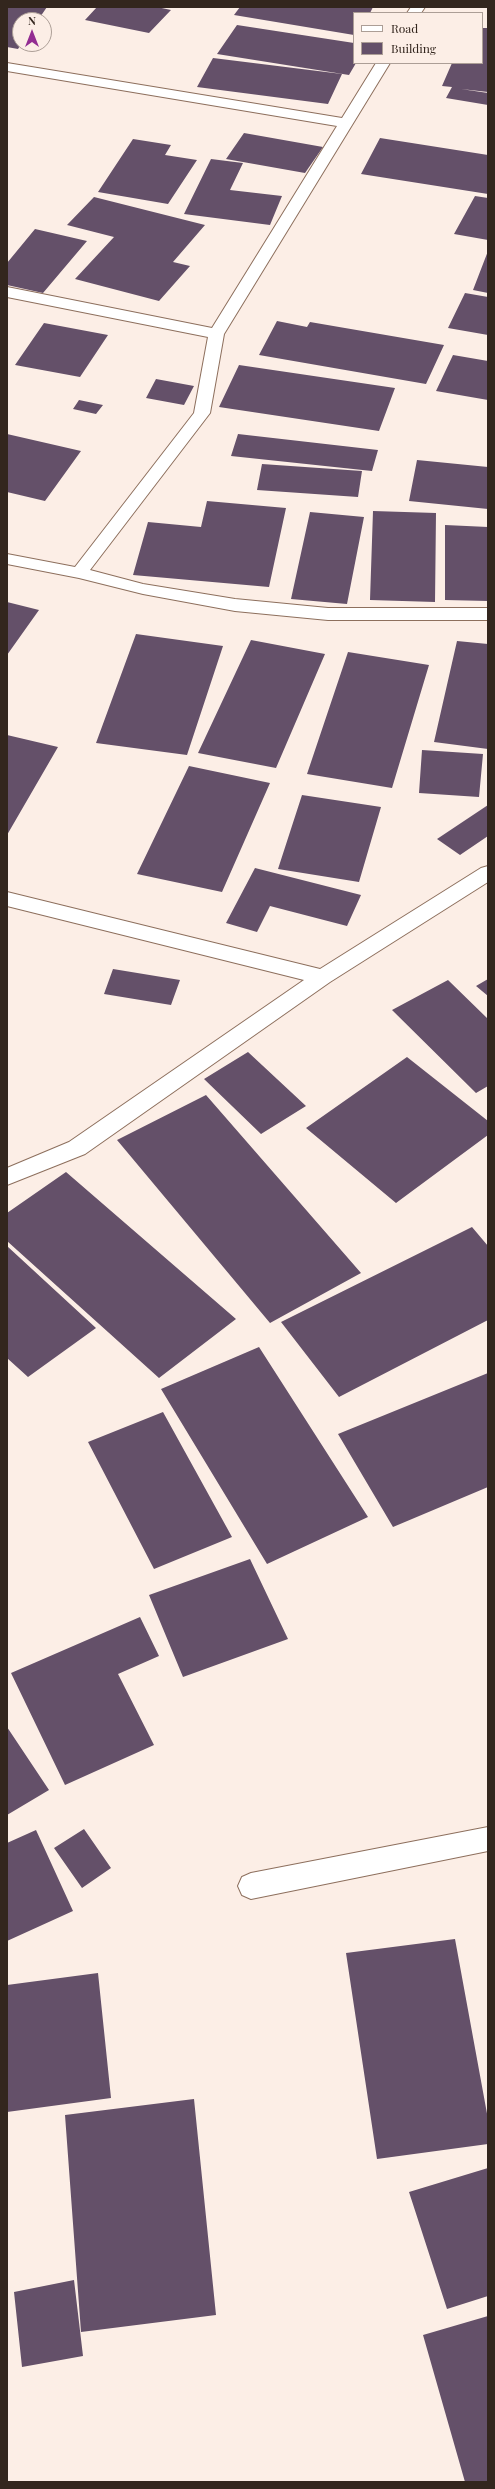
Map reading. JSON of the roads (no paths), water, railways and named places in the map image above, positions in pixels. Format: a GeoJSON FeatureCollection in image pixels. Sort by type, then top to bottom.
{"type":"FeatureCollection","features":[{"type":"Feature","properties":{"kind":"street"},"geometry":{"type":"LineString","coordinates":[[79,573],[202,413],[216,334],[382,64]]}},
{"type":"Feature","properties":{"kind":"street"},"geometry":{"type":"LineString","coordinates":[[7,67],[345,123]]}},
{"type":"Feature","properties":{"kind":"street"},"geometry":{"type":"LineString","coordinates":[[7,292],[216,334]]}},
{"type":"Feature","properties":{"kind":"street"},"geometry":{"type":"LineString","coordinates":[[7,559],[79,573],[143,589],[243,606],[328,614],[488,614]]}},
{"type":"Feature","properties":{"kind":"street"},"geometry":{"type":"LineString","coordinates":[[7,1176],[77,1148],[322,977],[488,873]]}},
{"type":"Feature","properties":{"kind":"street"},"geometry":{"type":"LineString","coordinates":[[7,899],[322,977]]}},
{"type":"Feature","properties":{"kind":"street"},"geometry":{"type":"LineString","coordinates":[[251,1886],[488,1839]]}}]}
